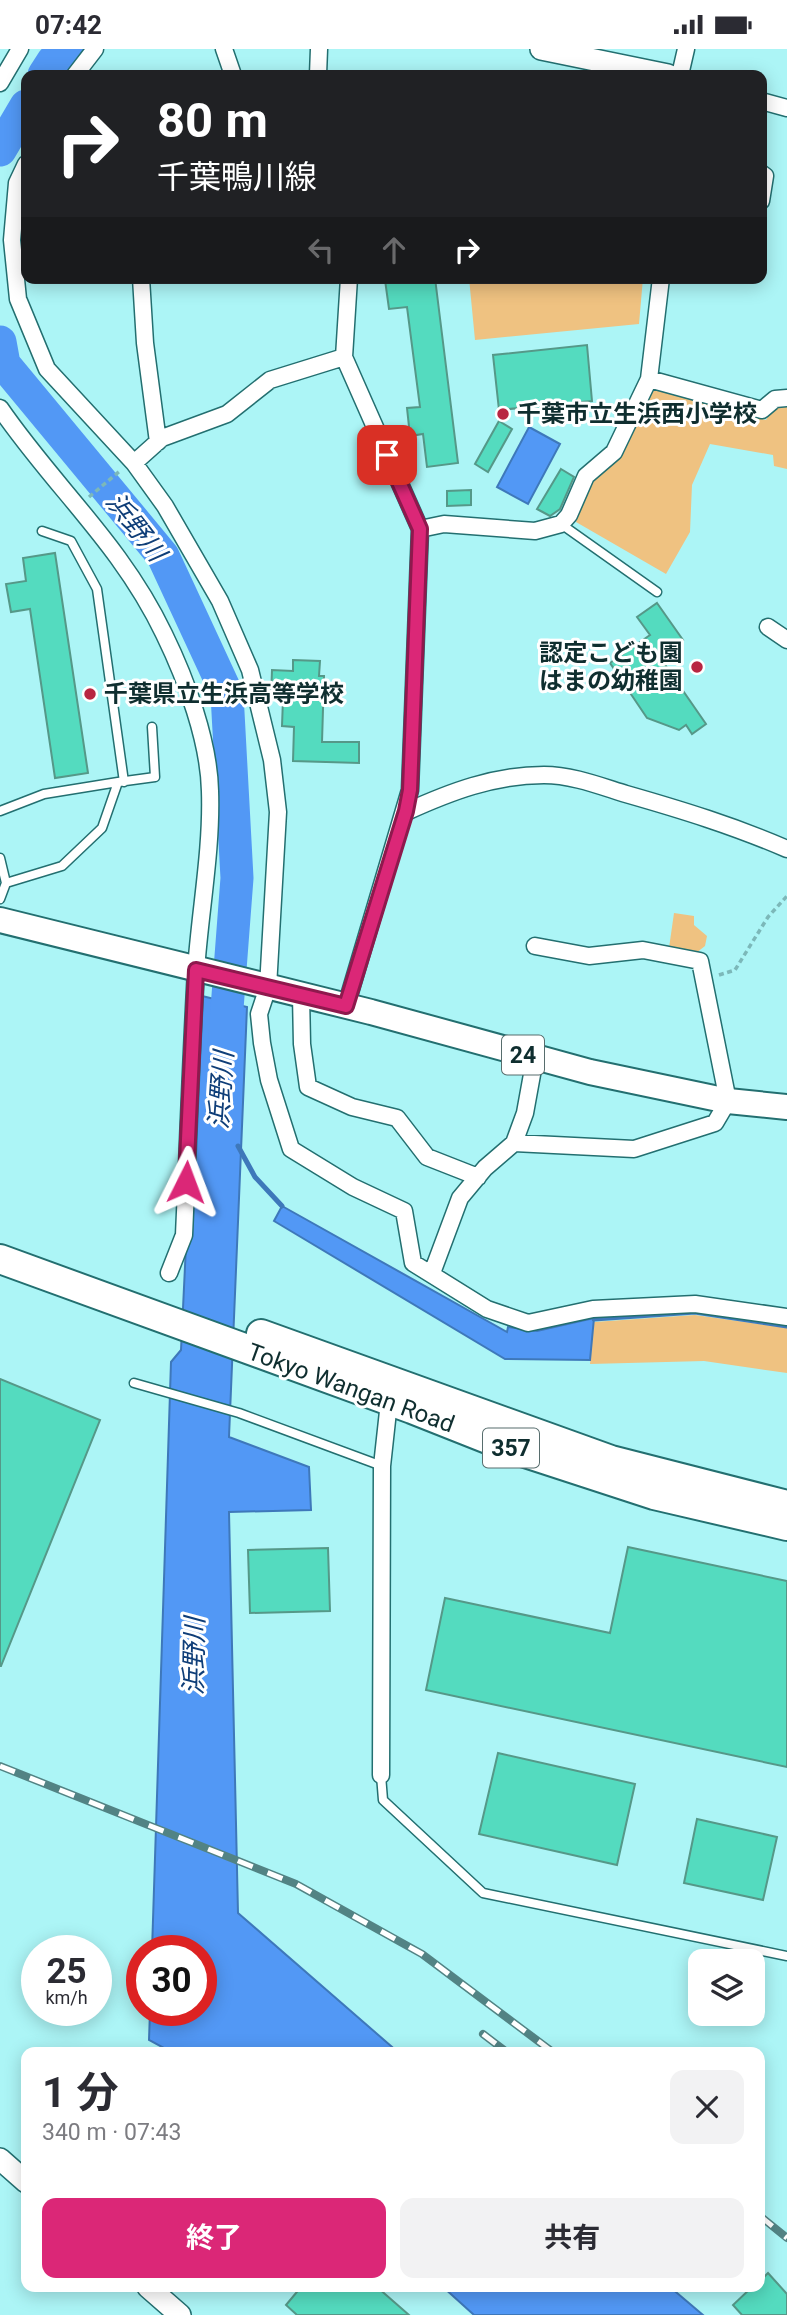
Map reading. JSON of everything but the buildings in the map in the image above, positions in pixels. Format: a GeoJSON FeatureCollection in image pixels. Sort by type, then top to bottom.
{"type":"FeatureCollection","features":[{"type":"Feature","properties":{"kind":"highway","name":"Tokyo Wangan Road"},"geometry":{"type":"LineString","coordinates":[[0,1238],[177,1314]]}},
{"type":"Feature","properties":{"kind":"highway","name":"Tokyo Wangan Road"},"geometry":{"type":"LineString","coordinates":[[0,1259],[177,1314],[391,1390],[611,1459],[787,1505]]}},
{"type":"Feature","properties":{"kind":"highway","name":"Tokyo Wangan Road"},"geometry":{"type":"LineString","coordinates":[[391,1390],[513,1449],[654,1496],[787,1526]]}},
{"type":"Feature","properties":{"kind":"main road","name":"24"},"geometry":{"type":"LineString","coordinates":[[0,920],[346,1006],[535,1058],[728,1101],[787,1107]]}},
{"type":"Feature","properties":{"kind":"street"},"geometry":{"type":"LineString","coordinates":[[0,83],[20,49]]}},
{"type":"Feature","properties":{"kind":"street"},"geometry":{"type":"LineString","coordinates":[[79,70],[95,49]]}},
{"type":"Feature","properties":{"kind":"street"},"geometry":{"type":"LineString","coordinates":[[224,49],[231,70]]}},
{"type":"Feature","properties":{"kind":"street"},"geometry":{"type":"LineString","coordinates":[[318,70],[319,49]]}},
{"type":"Feature","properties":{"kind":"street"},"geometry":{"type":"LineString","coordinates":[[541,49],[600,55],[651,70]]}},
{"type":"Feature","properties":{"kind":"street"},"geometry":{"type":"LineString","coordinates":[[681,70],[686,49]]}},
{"type":"Feature","properties":{"kind":"street"},"geometry":{"type":"LineString","coordinates":[[767,103],[787,108]]}},
{"type":"Feature","properties":{"kind":"street"},"geometry":{"type":"LineString","coordinates":[[21,175],[17,183],[12,240],[18,299],[47,369],[165,506],[220,601],[250,670],[272,760],[278,812],[265,986],[259,1014],[269,1080],[291,1149],[352,1187],[404,1211],[413,1263],[486,1309],[528,1323],[593,1309],[695,1304],[787,1317]]}},
{"type":"Feature","properties":{"kind":"street"},"geometry":{"type":"LineString","coordinates":[[141,284],[145,343],[158,442]]}},
{"type":"Feature","properties":{"kind":"street"},"geometry":{"type":"LineString","coordinates":[[346,1006],[406,811],[410,790],[420,529],[344,357],[349,284]]}},
{"type":"Feature","properties":{"kind":"street"},"geometry":{"type":"LineString","coordinates":[[420,529],[444,524],[535,531],[561,524],[569,515],[586,476],[614,452],[649,379],[660,284]]}},
{"type":"Feature","properties":{"kind":"street"},"geometry":{"type":"LineString","coordinates":[[130,464],[158,442],[226,414],[270,380],[344,357]]}},
{"type":"Feature","properties":{"kind":"street"},"geometry":{"type":"LineString","coordinates":[[649,379],[762,410],[775,399],[787,398]]}},
{"type":"Feature","properties":{"kind":"street"},"geometry":{"type":"LineString","coordinates":[[0,408],[126,564],[165,635],[196,713],[210,790],[196,970],[184,1235],[169,1273]]}},
{"type":"Feature","properties":{"kind":"street"},"geometry":{"type":"LineString","coordinates":[[768,628],[787,641]]}},
{"type":"Feature","properties":{"kind":"street"},"geometry":{"type":"LineString","coordinates":[[406,811],[458,788],[504,778],[544,775],[574,779],[728,823],[787,849]]}},
{"type":"Feature","properties":{"kind":"street"},"geometry":{"type":"LineString","coordinates":[[514,1143],[634,1149],[715,1123],[728,1101],[700,961],[643,950],[589,956],[535,946]]}},
{"type":"Feature","properties":{"kind":"street"},"geometry":{"type":"LineString","coordinates":[[301,995],[302,1044],[308,1087],[352,1107],[397,1118],[427,1157],[478,1177]]}},
{"type":"Feature","properties":{"kind":"street"},"geometry":{"type":"LineString","coordinates":[[432,1273],[460,1198],[514,1143],[525,1112],[535,1058]]}},
{"type":"Feature","properties":{"kind":"street"},"geometry":{"type":"LineString","coordinates":[[381,1775],[382,1466],[391,1390]]}},
{"type":"Feature","properties":{"kind":"street"},"geometry":{"type":"LineString","coordinates":[[0,2159],[21,2178]]}},
{"type":"Feature","properties":{"kind":"street"},"geometry":{"type":"LineString","coordinates":[[154,2292],[180,2315]]}},
{"type":"Feature","properties":{"kind":"lane"},"geometry":{"type":"LineString","coordinates":[[561,524],[657,592]]}},
{"type":"Feature","properties":{"kind":"lane"},"geometry":{"type":"LineString","coordinates":[[6,883],[62,866],[102,828],[121,782],[97,589],[71,541],[42,531]]}},
{"type":"Feature","properties":{"kind":"lane"},"geometry":{"type":"LineString","coordinates":[[0,810],[44,794],[156,777],[152,727]]}},
{"type":"Feature","properties":{"kind":"lane"},"geometry":{"type":"LineString","coordinates":[[0,858],[6,883],[0,899]]}},
{"type":"Feature","properties":{"kind":"lane"},"geometry":{"type":"LineString","coordinates":[[134,1384],[239,1413],[382,1466]]}},
{"type":"Feature","properties":{"kind":"lane"},"geometry":{"type":"LineString","coordinates":[[381,1775],[383,1800],[483,1892],[787,1956]]}},
{"type":"Feature","properties":{"kind":"path"},"geometry":{"type":"LineString","coordinates":[[80,505],[130,464]]}},
{"type":"Feature","properties":{"kind":"path"},"geometry":{"type":"LineString","coordinates":[[704,981],[734,970],[768,917],[787,896]]}},
{"type":"Feature","properties":{"kind":"shaded area"},"geometry":{"type":"Polygon","coordinates":[[[470,284],[642,284],[639,324],[475,340],[470,284]]]}},
{"type":"Feature","properties":{"kind":"shaded area"},"geometry":{"type":"Polygon","coordinates":[[[657,389],[766,420],[774,405],[787,403],[787,469],[774,466],[773,455],[710,444],[692,485],[690,532],[666,574],[576,522],[590,482],[624,451],[648,394],[657,389]]]}},
{"type":"Feature","properties":{"kind":"shaded area"},"geometry":{"type":"Polygon","coordinates":[[[674,913],[694,916],[694,925],[707,936],[705,946],[696,953],[669,948],[674,913]]]}},
{"type":"Feature","properties":{"kind":"shaded area"},"geometry":{"type":"Polygon","coordinates":[[[695,1315],[787,1328],[787,1373],[704,1361],[590,1364],[594,1322],[695,1315]]]}},
{"type":"Feature","properties":{"kind":"water"},"geometry":{"type":"Polygon","coordinates":[[[529,427],[560,444],[528,504],[497,487],[529,427]]]}},
{"type":"Feature","properties":{"kind":"water"},"geometry":{"type":"Polygon","coordinates":[[[198,995],[247,1007],[229,1437],[309,1467],[311,1510],[229,1512],[238,1913],[392,2047],[162,2047],[149,2040],[149,2026],[217,2026],[217,1935],[153,1935],[171,1362],[181,1350],[198,995]]]}},
{"type":"Feature","properties":{"kind":"water"},"geometry":{"type":"Polygon","coordinates":[[[282,1206],[507,1332],[508,1327],[537,1331],[594,1318],[590,1360],[505,1359],[274,1221],[282,1206]]]}},
{"type":"Feature","properties":{"kind":"water"},"geometry":{"type":"Polygon","coordinates":[[[449,2292],[676,2292],[703,2315],[474,2315],[449,2292]]]}},
{"type":"Feature","properties":{"kind":"waterway","name":"浜野川"},"geometry":{"type":"LineString","coordinates":[[47,70],[67,49]]}},
{"type":"Feature","properties":{"kind":"waterway","name":"浜野川"},"geometry":{"type":"LineString","coordinates":[[0,150],[21,114]]}},
{"type":"Feature","properties":{"kind":"waterway","name":"浜野川"},"geometry":{"type":"LineString","coordinates":[[0,342],[4,364],[163,556],[227,694],[237,878],[224,1048]]}},
{"type":"Feature","properties":{"kind":"waterway"},"geometry":{"type":"LineString","coordinates":[[238,1146],[255,1177],[282,1206]]}},
{"type":"Feature","properties":{"kind":"waterway"},"geometry":{"type":"LineString","coordinates":[[594,1319],[695,1312],[787,1326]]}},
{"type":"Feature","properties":{"kind":"railway"},"geometry":{"type":"LineString","coordinates":[[0,1766],[296,1884],[422,1954],[546,2047]]}},
{"type":"Feature","properties":{"kind":"railway"},"geometry":{"type":"LineString","coordinates":[[483,2034],[500,2047]]}},
{"type":"Feature","properties":{"kind":"railway"},"geometry":{"type":"LineString","coordinates":[[765,2220],[787,2238]]}},
{"type":"Feature","properties":{"kind":"place","name":"千葉市立生浜西小学校"},"geometry":{"type":"Point","coordinates":[503,414]}},
{"type":"Feature","properties":{"kind":"place","name":"認定こども園 はまの幼稚園"},"geometry":{"type":"Point","coordinates":[697,667]}},
{"type":"Feature","properties":{"kind":"place","name":"千葉県立生浜高等学校"},"geometry":{"type":"Point","coordinates":[90,694]}},
{"type":"Feature","properties":{"kind":"route"},"geometry":{"type":"LineString","coordinates":[[186,1182],[196,970],[346,1006],[406,811],[410,790],[420,529],[387,455]]}}]}
